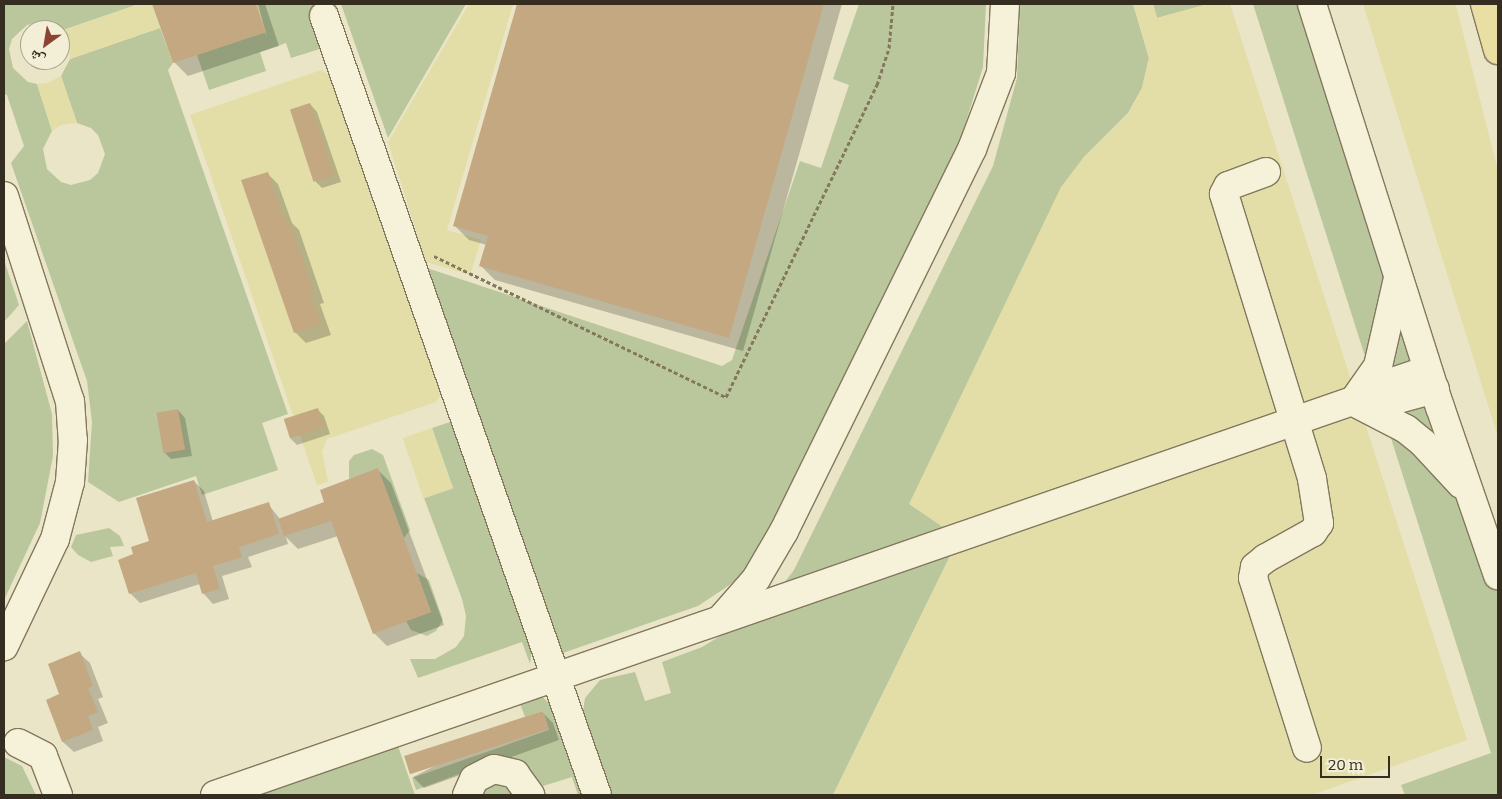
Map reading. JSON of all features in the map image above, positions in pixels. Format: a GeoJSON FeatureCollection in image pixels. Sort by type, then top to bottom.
{"type":"FeatureCollection","features":[{"type":"Feature","properties":{"kind":"main road"},"geometry":{"type":"LineString","coordinates":[[1484,4],[1498,50]]}},
{"type":"Feature","properties":{"kind":"street"},"geometry":{"type":"LineString","coordinates":[[718,622],[756,579],[784,531],[972,150],[1001,73],[1005,4]]}},
{"type":"Feature","properties":{"kind":"street"},"geometry":{"type":"LineString","coordinates":[[1312,4],[1431,379],[1498,575]]}},
{"type":"Feature","properties":{"kind":"street"},"geometry":{"type":"LineString","coordinates":[[324,16],[597,795]]}},
{"type":"Feature","properties":{"kind":"street"},"geometry":{"type":"LineString","coordinates":[[1266,172],[1228,186],[1224,194],[1312,479],[1319,523],[1313,532],[1255,567],[1253,578],[1307,748]]}},
{"type":"Feature","properties":{"kind":"street"},"geometry":{"type":"LineString","coordinates":[[4,196],[70,401],[74,440],[70,482],[55,539],[4,646]]}},
{"type":"Feature","properties":{"kind":"street"},"geometry":{"type":"LineString","coordinates":[[1352,401],[1378,366],[1399,276]]}},
{"type":"Feature","properties":{"kind":"street"},"geometry":{"type":"LineString","coordinates":[[215,795],[556,679],[1294,420],[1352,401],[1376,406],[1431,379]]}},
{"type":"Feature","properties":{"kind":"street"},"geometry":{"type":"LineString","coordinates":[[1352,401],[1384,414],[1423,442],[1470,495]]}},
{"type":"Feature","properties":{"kind":"street"},"geometry":{"type":"LineString","coordinates":[[18,743],[43,756],[58,795]]}},
{"type":"Feature","properties":{"kind":"street"},"geometry":{"type":"LineString","coordinates":[[467,795],[474,779],[494,769],[515,774],[530,795]]}},
{"type":"Feature","properties":{"kind":"path"},"geometry":{"type":"LineString","coordinates":[[402,241],[726,397],[877,85],[889,48],[893,4]]}},
{"type":"Feature","properties":{"kind":"green space"},"geometry":{"type":"Polygon","coordinates":[[[4,4],[139,4],[70,28],[70,20],[20,20],[20,32],[12,39],[9,49],[13,68],[28,82],[37,84],[52,131],[43,149],[47,169],[61,182],[71,185],[90,180],[98,173],[105,154],[98,135],[91,128],[77,123],[61,76],[64,70],[70,70],[70,59],[160,28],[173,63],[168,70],[288,414],[262,423],[278,470],[202,495],[196,476],[119,502],[88,482],[92,422],[87,381],[11,163],[24,146],[7,95],[4,94],[4,4]]]}},
{"type":"Feature","properties":{"kind":"green space"},"geometry":{"type":"Polygon","coordinates":[[[256,4],[327,4],[310,10],[323,48],[291,58],[286,43],[260,52],[266,71],[209,90],[197,55],[266,32],[256,4]]]}},
{"type":"Feature","properties":{"kind":"green space"},"geometry":{"type":"Polygon","coordinates":[[[341,4],[466,4],[388,138],[341,4]]]}},
{"type":"Feature","properties":{"kind":"green space"},"geometry":{"type":"Polygon","coordinates":[[[859,4],[986,4],[983,67],[960,141],[754,564],[731,584],[698,606],[560,654],[424,267],[722,366],[732,360],[800,161],[821,168],[849,85],[833,79],[859,4]]]}},
{"type":"Feature","properties":{"kind":"green space"},"geometry":{"type":"Polygon","coordinates":[[[1020,4],[1133,4],[1149,58],[1142,88],[1128,113],[1083,158],[941,524],[953,534],[953,550],[833,795],[613,795],[583,711],[585,698],[600,680],[635,672],[645,701],[671,693],[662,662],[702,647],[762,611],[794,570],[993,166],[1017,78],[1020,4]]]}},
{"type":"Feature","properties":{"kind":"green space"},"geometry":{"type":"Polygon","coordinates":[[[1153,4],[1208,4],[1157,18],[1153,4]]]}},
{"type":"Feature","properties":{"kind":"green space"},"geometry":{"type":"Polygon","coordinates":[[[1253,4],[1307,4],[1498,592],[1498,795],[1405,795],[1401,785],[1491,753],[1253,4]]]}},
{"type":"Feature","properties":{"kind":"green space"},"geometry":{"type":"Polygon","coordinates":[[[4,260],[19,305],[4,322],[4,260]]]}},
{"type":"Feature","properties":{"kind":"green space"},"geometry":{"type":"Polygon","coordinates":[[[27,321],[52,414],[53,456],[40,523],[4,600],[4,344],[27,321]]]}},
{"type":"Feature","properties":{"kind":"green space"},"geometry":{"type":"Polygon","coordinates":[[[453,421],[533,640],[530,664],[522,642],[418,678],[410,659],[435,659],[456,647],[464,636],[466,616],[462,599],[424,498],[453,488],[432,428],[453,421]]]}},
{"type":"Feature","properties":{"kind":"green space"},"geometry":{"type":"Polygon","coordinates":[[[372,449],[383,455],[410,530],[404,538],[378,469],[349,479],[349,461],[354,455],[372,449]]]}},
{"type":"Feature","properties":{"kind":"green space"},"geometry":{"type":"Polygon","coordinates":[[[109,528],[120,536],[124,546],[110,547],[113,556],[91,562],[78,555],[71,547],[76,535],[109,528]]]}},
{"type":"Feature","properties":{"kind":"green space"},"geometry":{"type":"Polygon","coordinates":[[[417,573],[429,580],[443,620],[436,631],[427,636],[411,630],[406,621],[431,612],[417,573]]]}},
{"type":"Feature","properties":{"kind":"green space"},"geometry":{"type":"Polygon","coordinates":[[[541,696],[563,715],[590,795],[578,795],[572,777],[543,786],[521,762],[507,756],[416,790],[412,778],[549,730],[543,711],[525,717],[520,704],[541,696]]]}},
{"type":"Feature","properties":{"kind":"green space"},"geometry":{"type":"Polygon","coordinates":[[[398,746],[415,795],[257,795],[398,746]]]}},
{"type":"Feature","properties":{"kind":"green space"},"geometry":{"type":"Polygon","coordinates":[[[4,757],[22,766],[36,795],[4,795],[4,757]]]}},
{"type":"Feature","properties":{"kind":"green space"},"geometry":{"type":"Polygon","coordinates":[[[497,783],[504,784],[519,795],[479,795],[497,783]]]}},
{"type":"Feature","properties":{"kind":"sand"},"geometry":{"type":"Polygon","coordinates":[[[139,4],[152,4],[160,28],[70,59],[70,28],[139,4]]]}},
{"type":"Feature","properties":{"kind":"sand"},"geometry":{"type":"Polygon","coordinates":[[[469,4],[513,4],[447,230],[481,240],[470,275],[426,262],[388,142],[469,4]]]}},
{"type":"Feature","properties":{"kind":"sand"},"geometry":{"type":"Polygon","coordinates":[[[1133,4],[1153,4],[1157,18],[1208,4],[1230,4],[1467,740],[1312,795],[833,795],[953,550],[953,534],[909,504],[1061,187],[1083,158],[1128,114],[1142,88],[1149,58],[1133,4]]]}},
{"type":"Feature","properties":{"kind":"sand"},"geometry":{"type":"Polygon","coordinates":[[[1363,4],[1455,4],[1498,171],[1498,437],[1363,4]]]}},
{"type":"Feature","properties":{"kind":"sand"},"geometry":{"type":"Polygon","coordinates":[[[321,70],[335,79],[443,391],[436,402],[327,439],[322,452],[328,482],[317,485],[190,115],[321,70]]]}},
{"type":"Feature","properties":{"kind":"sand"},"geometry":{"type":"Polygon","coordinates":[[[61,76],[77,123],[61,125],[52,131],[37,84],[47,83],[61,76]]]}},
{"type":"Feature","properties":{"kind":"sand"},"geometry":{"type":"Polygon","coordinates":[[[432,428],[453,489],[424,499],[403,438],[432,428]]]}},
{"type":"Feature","properties":{"kind":"building"},"geometry":{"type":"Polygon","coordinates":[[[152,4],[256,4],[266,32],[173,63],[152,4]]]}},
{"type":"Feature","properties":{"kind":"building"},"geometry":{"type":"Polygon","coordinates":[[[517,4],[824,4],[729,338],[479,266],[488,236],[453,226],[517,4]]]}},
{"type":"Feature","properties":{"kind":"building"},"geometry":{"type":"Polygon","coordinates":[[[310,103],[333,175],[314,182],[290,109],[310,103]]]}},
{"type":"Feature","properties":{"kind":"building"},"geometry":{"type":"Polygon","coordinates":[[[268,172],[284,220],[288,218],[314,292],[310,294],[321,324],[294,333],[241,180],[268,172]]]}},
{"type":"Feature","properties":{"kind":"building"},"geometry":{"type":"Polygon","coordinates":[[[318,408],[324,427],[290,438],[284,419],[318,408]]]}},
{"type":"Feature","properties":{"kind":"building"},"geometry":{"type":"Polygon","coordinates":[[[178,409],[185,449],[163,453],[156,413],[178,409]]]}},
{"type":"Feature","properties":{"kind":"building"},"geometry":{"type":"Polygon","coordinates":[[[378,468],[431,612],[373,634],[331,521],[284,536],[278,519],[324,502],[320,490],[378,468]]]}},
{"type":"Feature","properties":{"kind":"building"},"geometry":{"type":"Polygon","coordinates":[[[194,480],[207,522],[269,502],[279,534],[239,547],[242,557],[213,566],[220,589],[202,594],[196,573],[129,594],[118,560],[133,554],[131,547],[149,541],[136,498],[194,480]]]}},
{"type":"Feature","properties":{"kind":"building"},"geometry":{"type":"Polygon","coordinates":[[[80,651],[93,686],[88,688],[98,712],[88,716],[93,730],[62,742],[46,700],[59,694],[48,664],[80,651]]]}},
{"type":"Feature","properties":{"kind":"building"},"geometry":{"type":"Polygon","coordinates":[[[543,711],[549,729],[410,774],[404,756],[543,711]]]}}]}
